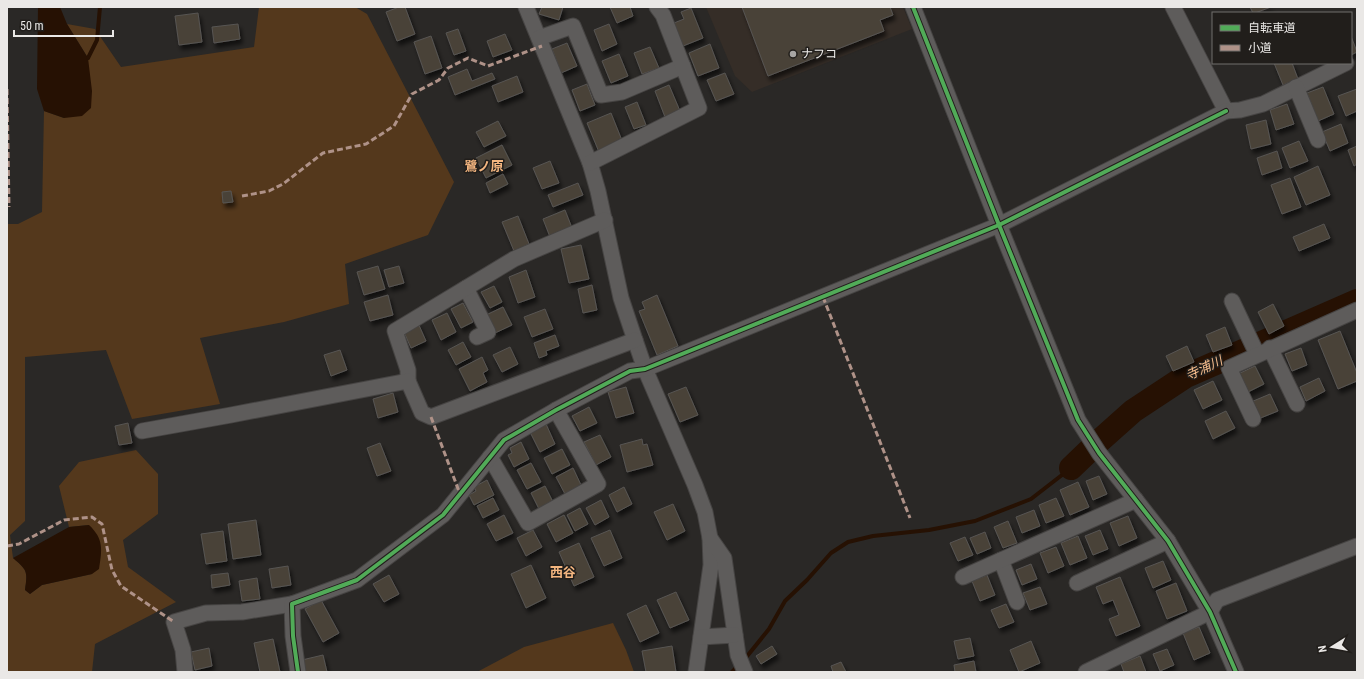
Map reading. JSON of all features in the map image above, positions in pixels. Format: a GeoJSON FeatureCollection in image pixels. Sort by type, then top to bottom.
{"type":"FeatureCollection","features":[{"type":"Feature","properties":{"kind":"street"},"geometry":{"type":"LineString","coordinates":[[526,7],[590,163],[605,220],[621,298],[645,369],[695,485],[705,512],[710,538],[711,565],[696,672]]}},
{"type":"Feature","properties":{"kind":"street"},"geometry":{"type":"LineString","coordinates":[[590,163],[699,108],[663,15],[657,7]]}},
{"type":"Feature","properties":{"kind":"street"},"geometry":{"type":"LineString","coordinates":[[913,7],[1078,420],[1099,452],[1168,541],[1210,612],[1236,672]]}},
{"type":"Feature","properties":{"kind":"street"},"geometry":{"type":"LineString","coordinates":[[1173,7],[1226,111]]}},
{"type":"Feature","properties":{"kind":"street"},"geometry":{"type":"LineString","coordinates":[[539,38],[573,26],[601,95],[622,92],[683,66]]}},
{"type":"Feature","properties":{"kind":"street"},"geometry":{"type":"LineString","coordinates":[[185,672],[183,650],[174,622],[206,613],[242,612],[292,604],[357,580],[443,515],[504,440],[556,410],[630,371],[645,369],[999,225],[1226,111],[1240,110],[1263,104],[1344,64]]}},
{"type":"Feature","properties":{"kind":"street"},"geometry":{"type":"LineString","coordinates":[[1296,87],[1318,140]]}},
{"type":"Feature","properties":{"kind":"street"},"geometry":{"type":"LineString","coordinates":[[605,220],[514,258],[395,331],[408,370],[408,381],[422,413],[431,417],[635,340]]}},
{"type":"Feature","properties":{"kind":"street"},"geometry":{"type":"LineString","coordinates":[[466,288],[488,332],[477,337]]}},
{"type":"Feature","properties":{"kind":"street"},"geometry":{"type":"LineString","coordinates":[[1232,301],[1297,404]]}},
{"type":"Feature","properties":{"kind":"street"},"geometry":{"type":"LineString","coordinates":[[1253,419],[1229,368],[1357,310]]}},
{"type":"Feature","properties":{"kind":"street"},"geometry":{"type":"LineString","coordinates":[[142,432],[408,381]]}},
{"type":"Feature","properties":{"kind":"street"},"geometry":{"type":"LineString","coordinates":[[490,456],[528,523],[598,484],[556,410]]}},
{"type":"Feature","properties":{"kind":"street"},"geometry":{"type":"LineString","coordinates":[[963,577],[1136,500]]}},
{"type":"Feature","properties":{"kind":"street"},"geometry":{"type":"LineString","coordinates":[[710,538],[724,558],[735,635],[742,665]]}},
{"type":"Feature","properties":{"kind":"street"},"geometry":{"type":"LineString","coordinates":[[1077,583],[1168,541]]}},
{"type":"Feature","properties":{"kind":"street"},"geometry":{"type":"LineString","coordinates":[[1086,672],[1210,612],[1217,600],[1357,546]]}},
{"type":"Feature","properties":{"kind":"street"},"geometry":{"type":"LineString","coordinates":[[1001,560],[1016,602]]}},
{"type":"Feature","properties":{"kind":"street"},"geometry":{"type":"LineString","coordinates":[[292,604],[293,636],[298,672]]}},
{"type":"Feature","properties":{"kind":"street"},"geometry":{"type":"LineString","coordinates":[[701,637],[735,635]]}},
{"type":"Feature","properties":{"kind":"shaded area"},"geometry":{"type":"Polygon","coordinates":[[[38,7],[60,7],[67,24],[88,58],[92,91],[91,108],[82,116],[64,118],[44,111],[37,89],[38,7]]]}},
{"type":"Feature","properties":{"kind":"shaded area"},"geometry":{"type":"Polygon","coordinates":[[[259,7],[355,7],[367,14],[454,182],[428,235],[345,264],[349,304],[284,322],[200,338],[220,404],[132,419],[106,350],[25,357],[25,521],[10,535],[13,558],[24,568],[25,571],[25,590],[30,594],[42,585],[92,574],[89,525],[69,527],[59,486],[79,462],[136,450],[158,474],[158,514],[123,540],[128,567],[176,602],[95,644],[92,672],[7,672],[7,224],[18,224],[42,212],[44,111],[64,118],[88,58],[67,24],[95,29],[121,67],[254,47],[259,7]]]}},
{"type":"Feature","properties":{"kind":"shaded area"},"geometry":{"type":"Polygon","coordinates":[[[706,7],[903,7],[912,29],[752,92],[735,76],[706,7]]]}},
{"type":"Feature","properties":{"kind":"shaded area"},"geometry":{"type":"Polygon","coordinates":[[[89,525],[100,540],[101,556],[99,569],[92,574],[42,585],[30,594],[25,590],[26,575],[24,568],[13,558],[69,527],[89,525]]]}},
{"type":"Feature","properties":{"kind":"shaded area"},"geometry":{"type":"Polygon","coordinates":[[[613,623],[626,650],[634,672],[477,672],[524,647],[613,623]]]}},
{"type":"Feature","properties":{"kind":"building"},"geometry":{"type":"Polygon","coordinates":[[[399,7],[405,7],[415,34],[397,41],[386,12],[399,7]]]}},
{"type":"Feature","properties":{"kind":"building"},"geometry":{"type":"Polygon","coordinates":[[[542,7],[563,7],[559,20],[539,14],[542,7]]]}},
{"type":"Feature","properties":{"kind":"building"},"geometry":{"type":"Polygon","coordinates":[[[610,7],[630,7],[633,16],[617,23],[610,7]]]}},
{"type":"Feature","properties":{"kind":"building","name":"ナフコ"},"geometry":{"type":"Polygon","coordinates":[[[742,7],[890,7],[893,15],[880,20],[884,31],[768,76],[742,7]]]}},
{"type":"Feature","properties":{"kind":"building"},"geometry":{"type":"Polygon","coordinates":[[[1250,7],[1271,7],[1258,12],[1252,12],[1250,7]]]}},
{"type":"Feature","properties":{"kind":"building"},"geometry":{"type":"Polygon","coordinates":[[[691,8],[703,38],[683,46],[674,23],[684,19],[681,12],[691,8]]]}},
{"type":"Feature","properties":{"kind":"building"},"geometry":{"type":"Polygon","coordinates":[[[198,13],[202,42],[179,45],[175,16],[198,13]]]}},
{"type":"Feature","properties":{"kind":"building"},"geometry":{"type":"Polygon","coordinates":[[[238,24],[240,39],[214,43],[212,27],[238,24]]]}},
{"type":"Feature","properties":{"kind":"building"},"geometry":{"type":"Polygon","coordinates":[[[609,24],[617,44],[602,51],[594,30],[609,24]]]}},
{"type":"Feature","properties":{"kind":"building"},"geometry":{"type":"Polygon","coordinates":[[[458,29],[466,51],[454,55],[446,33],[458,29]]]}},
{"type":"Feature","properties":{"kind":"building"},"geometry":{"type":"Polygon","coordinates":[[[505,34],[512,50],[493,57],[487,41],[505,34]]]}},
{"type":"Feature","properties":{"kind":"building"},"geometry":{"type":"Polygon","coordinates":[[[431,36],[442,68],[425,74],[414,42],[431,36]]]}},
{"type":"Feature","properties":{"kind":"building"},"geometry":{"type":"Polygon","coordinates":[[[1352,39],[1357,52],[1352,54],[1352,39]]]}},
{"type":"Feature","properties":{"kind":"building"},"geometry":{"type":"Polygon","coordinates":[[[567,43],[577,66],[561,73],[552,49],[567,43]]]}},
{"type":"Feature","properties":{"kind":"building"},"geometry":{"type":"Polygon","coordinates":[[[710,44],[719,68],[698,76],[689,53],[710,44]]]}},
{"type":"Feature","properties":{"kind":"building"},"geometry":{"type":"Polygon","coordinates":[[[650,47],[659,68],[642,74],[634,53],[650,47]]]}},
{"type":"Feature","properties":{"kind":"building"},"geometry":{"type":"Polygon","coordinates":[[[619,54],[628,76],[611,83],[602,61],[619,54]]]}},
{"type":"Feature","properties":{"kind":"building"},"geometry":{"type":"Polygon","coordinates":[[[1274,64],[1292,64],[1298,79],[1283,85],[1274,64]]]}},
{"type":"Feature","properties":{"kind":"building"},"geometry":{"type":"Polygon","coordinates":[[[467,69],[472,81],[492,73],[495,79],[455,95],[448,77],[467,69]]]}},
{"type":"Feature","properties":{"kind":"building"},"geometry":{"type":"Polygon","coordinates":[[[725,73],[734,94],[716,101],[707,80],[725,73]]]}},
{"type":"Feature","properties":{"kind":"building"},"geometry":{"type":"Polygon","coordinates":[[[517,76],[523,92],[498,102],[492,86],[517,76]]]}},
{"type":"Feature","properties":{"kind":"building"},"geometry":{"type":"Polygon","coordinates":[[[587,84],[595,105],[580,111],[572,90],[587,84]]]}},
{"type":"Feature","properties":{"kind":"building"},"geometry":{"type":"Polygon","coordinates":[[[669,85],[680,111],[665,117],[655,91],[669,85]]]}},
{"type":"Feature","properties":{"kind":"building"},"geometry":{"type":"Polygon","coordinates":[[[1323,87],[1334,114],[1318,121],[1307,93],[1323,87]]]}},
{"type":"Feature","properties":{"kind":"building"},"geometry":{"type":"Polygon","coordinates":[[[1357,89],[1357,111],[1346,116],[1338,96],[1357,89]]]}},
{"type":"Feature","properties":{"kind":"building"},"geometry":{"type":"Polygon","coordinates":[[[637,102],[646,125],[634,129],[625,107],[637,102]]]}},
{"type":"Feature","properties":{"kind":"building"},"geometry":{"type":"Polygon","coordinates":[[[1287,104],[1294,124],[1276,130],[1270,110],[1287,104]]]}},
{"type":"Feature","properties":{"kind":"building"},"geometry":{"type":"Polygon","coordinates":[[[611,113],[623,143],[599,152],[587,123],[611,113]]]}},
{"type":"Feature","properties":{"kind":"building"},"geometry":{"type":"Polygon","coordinates":[[[1266,120],[1271,144],[1251,149],[1246,125],[1266,120]]]}},
{"type":"Feature","properties":{"kind":"building"},"geometry":{"type":"Polygon","coordinates":[[[498,121],[506,136],[484,147],[476,132],[498,121]]]}},
{"type":"Feature","properties":{"kind":"building"},"geometry":{"type":"Polygon","coordinates":[[[1341,124],[1348,143],[1330,151],[1322,132],[1341,124]]]}},
{"type":"Feature","properties":{"kind":"building"},"geometry":{"type":"Polygon","coordinates":[[[1299,141],[1308,161],[1290,168],[1282,148],[1299,141]]]}},
{"type":"Feature","properties":{"kind":"building"},"geometry":{"type":"Polygon","coordinates":[[[502,145],[512,165],[486,178],[476,158],[502,145]]]}},
{"type":"Feature","properties":{"kind":"building"},"geometry":{"type":"Polygon","coordinates":[[[1357,146],[1357,164],[1354,166],[1348,150],[1357,146]]]}},
{"type":"Feature","properties":{"kind":"building"},"geometry":{"type":"Polygon","coordinates":[[[1277,151],[1282,168],[1262,175],[1257,158],[1277,151]]]}},
{"type":"Feature","properties":{"kind":"building"},"geometry":{"type":"Polygon","coordinates":[[[550,161],[559,183],[542,189],[533,168],[550,161]]]}},
{"type":"Feature","properties":{"kind":"building"},"geometry":{"type":"Polygon","coordinates":[[[1318,166],[1330,195],[1306,205],[1294,177],[1318,166]]]}},
{"type":"Feature","properties":{"kind":"building"},"geometry":{"type":"Polygon","coordinates":[[[503,174],[508,184],[490,193],[486,183],[503,174]]]}},
{"type":"Feature","properties":{"kind":"building"},"geometry":{"type":"Polygon","coordinates":[[[1290,178],[1301,207],[1282,214],[1271,185],[1290,178]]]}},
{"type":"Feature","properties":{"kind":"building"},"geometry":{"type":"Polygon","coordinates":[[[578,183],[583,195],[553,207],[548,195],[578,183]]]}},
{"type":"Feature","properties":{"kind":"building"},"geometry":{"type":"Polygon","coordinates":[[[231,191],[233,202],[223,203],[222,192],[231,191]]]}},
{"type":"Feature","properties":{"kind":"building"},"geometry":{"type":"Polygon","coordinates":[[[565,210],[572,228],[550,237],[543,219],[565,210]]]}},
{"type":"Feature","properties":{"kind":"building"},"geometry":{"type":"Polygon","coordinates":[[[518,216],[529,244],[514,251],[502,222],[518,216]]]}},
{"type":"Feature","properties":{"kind":"building"},"geometry":{"type":"Polygon","coordinates":[[[1324,224],[1330,238],[1299,251],[1293,237],[1324,224]]]}},
{"type":"Feature","properties":{"kind":"building"},"geometry":{"type":"Polygon","coordinates":[[[581,245],[589,279],[569,283],[561,249],[581,245]]]}},
{"type":"Feature","properties":{"kind":"building"},"geometry":{"type":"Polygon","coordinates":[[[378,266],[385,289],[364,295],[357,272],[378,266]]]}},
{"type":"Feature","properties":{"kind":"building"},"geometry":{"type":"Polygon","coordinates":[[[399,266],[404,283],[389,287],[384,270],[399,266]]]}},
{"type":"Feature","properties":{"kind":"building"},"geometry":{"type":"Polygon","coordinates":[[[526,270],[535,297],[518,303],[509,277],[526,270]]]}},
{"type":"Feature","properties":{"kind":"building"},"geometry":{"type":"Polygon","coordinates":[[[592,285],[597,310],[583,313],[578,289],[592,285]]]}},
{"type":"Feature","properties":{"kind":"building"},"geometry":{"type":"Polygon","coordinates":[[[494,286],[502,302],[490,308],[481,292],[494,286]]]}},
{"type":"Feature","properties":{"kind":"building"},"geometry":{"type":"Polygon","coordinates":[[[388,295],[393,315],[370,321],[364,302],[388,295]]]}},
{"type":"Feature","properties":{"kind":"building"},"geometry":{"type":"Polygon","coordinates":[[[657,295],[678,346],[657,355],[639,311],[645,309],[642,302],[657,295]]]}},
{"type":"Feature","properties":{"kind":"building"},"geometry":{"type":"Polygon","coordinates":[[[463,303],[473,322],[461,328],[451,309],[463,303]]]}},
{"type":"Feature","properties":{"kind":"building"},"geometry":{"type":"Polygon","coordinates":[[[1273,304],[1284,326],[1269,334],[1258,312],[1273,304]]]}},
{"type":"Feature","properties":{"kind":"building"},"geometry":{"type":"Polygon","coordinates":[[[503,307],[512,325],[495,333],[486,315],[503,307]]]}},
{"type":"Feature","properties":{"kind":"building"},"geometry":{"type":"Polygon","coordinates":[[[545,309],[553,329],[532,337],[524,317],[545,309]]]}},
{"type":"Feature","properties":{"kind":"building"},"geometry":{"type":"Polygon","coordinates":[[[447,313],[456,332],[441,340],[432,320],[447,313]]]}},
{"type":"Feature","properties":{"kind":"building"},"geometry":{"type":"Polygon","coordinates":[[[418,323],[426,341],[411,348],[403,330],[418,323]]]}},
{"type":"Feature","properties":{"kind":"building"},"geometry":{"type":"Polygon","coordinates":[[[1225,327],[1232,345],[1213,352],[1206,335],[1225,327]]]}},
{"type":"Feature","properties":{"kind":"building"},"geometry":{"type":"Polygon","coordinates":[[[1340,331],[1357,373],[1357,381],[1338,389],[1318,340],[1340,331]]]}},
{"type":"Feature","properties":{"kind":"building"},"geometry":{"type":"Polygon","coordinates":[[[555,335],[559,346],[546,351],[547,355],[539,358],[534,343],[555,335]]]}},
{"type":"Feature","properties":{"kind":"building"},"geometry":{"type":"Polygon","coordinates":[[[463,342],[471,357],[456,365],[448,350],[463,342]]]}},
{"type":"Feature","properties":{"kind":"building"},"geometry":{"type":"Polygon","coordinates":[[[1187,346],[1194,362],[1173,371],[1166,356],[1187,346]]]}},
{"type":"Feature","properties":{"kind":"building"},"geometry":{"type":"Polygon","coordinates":[[[510,347],[518,364],[502,372],[493,355],[510,347]]]}},
{"type":"Feature","properties":{"kind":"building"},"geometry":{"type":"Polygon","coordinates":[[[1301,348],[1307,365],[1292,371],[1285,354],[1301,348]]]}},
{"type":"Feature","properties":{"kind":"building"},"geometry":{"type":"Polygon","coordinates":[[[340,350],[347,370],[331,376],[324,355],[340,350]]]}},
{"type":"Feature","properties":{"kind":"building"},"geometry":{"type":"Polygon","coordinates":[[[482,357],[488,370],[483,373],[487,382],[470,391],[459,369],[482,357]]]}},
{"type":"Feature","properties":{"kind":"building"},"geometry":{"type":"Polygon","coordinates":[[[1255,366],[1264,384],[1246,393],[1238,374],[1255,366]]]}},
{"type":"Feature","properties":{"kind":"building"},"geometry":{"type":"Polygon","coordinates":[[[1319,378],[1325,391],[1306,401],[1300,387],[1319,378]]]}},
{"type":"Feature","properties":{"kind":"building"},"geometry":{"type":"Polygon","coordinates":[[[1213,381],[1222,400],[1203,409],[1194,390],[1213,381]]]}},
{"type":"Feature","properties":{"kind":"building"},"geometry":{"type":"Polygon","coordinates":[[[626,387],[634,413],[616,418],[608,392],[626,387]]]}},
{"type":"Feature","properties":{"kind":"building"},"geometry":{"type":"Polygon","coordinates":[[[686,387],[698,415],[680,422],[668,394],[686,387]]]}},
{"type":"Feature","properties":{"kind":"building"},"geometry":{"type":"Polygon","coordinates":[[[393,393],[398,412],[378,418],[373,399],[393,393]]]}},
{"type":"Feature","properties":{"kind":"building"},"geometry":{"type":"Polygon","coordinates":[[[1270,394],[1278,411],[1258,419],[1251,402],[1270,394]]]}},
{"type":"Feature","properties":{"kind":"building"},"geometry":{"type":"Polygon","coordinates":[[[589,407],[597,423],[580,431],[572,416],[589,407]]]}},
{"type":"Feature","properties":{"kind":"building"},"geometry":{"type":"Polygon","coordinates":[[[1226,411],[1235,428],[1213,439],[1205,421],[1226,411]]]}},
{"type":"Feature","properties":{"kind":"building"},"geometry":{"type":"Polygon","coordinates":[[[128,423],[132,443],[119,445],[115,426],[128,423]]]}},
{"type":"Feature","properties":{"kind":"building"},"geometry":{"type":"Polygon","coordinates":[[[546,424],[555,444],[540,452],[530,432],[546,424]]]}},
{"type":"Feature","properties":{"kind":"building"},"geometry":{"type":"Polygon","coordinates":[[[600,435],[611,457],[596,465],[584,442],[600,435]]]}},
{"type":"Feature","properties":{"kind":"building"},"geometry":{"type":"Polygon","coordinates":[[[642,439],[643,445],[647,444],[653,465],[627,472],[620,445],[642,439]]]}},
{"type":"Feature","properties":{"kind":"building"},"geometry":{"type":"Polygon","coordinates":[[[521,442],[529,459],[514,467],[508,455],[512,453],[510,448],[521,442]]]}},
{"type":"Feature","properties":{"kind":"building"},"geometry":{"type":"Polygon","coordinates":[[[380,443],[391,471],[377,476],[367,448],[380,443]]]}},
{"type":"Feature","properties":{"kind":"building"},"geometry":{"type":"Polygon","coordinates":[[[562,449],[570,465],[552,474],[544,458],[562,449]]]}},
{"type":"Feature","properties":{"kind":"building"},"geometry":{"type":"Polygon","coordinates":[[[531,463],[541,482],[527,489],[517,470],[531,463]]]}},
{"type":"Feature","properties":{"kind":"building"},"geometry":{"type":"Polygon","coordinates":[[[573,468],[581,485],[565,494],[556,477],[573,468]]]}},
{"type":"Feature","properties":{"kind":"building"},"geometry":{"type":"Polygon","coordinates":[[[1099,476],[1107,494],[1093,500],[1086,481],[1099,476]]]}},
{"type":"Feature","properties":{"kind":"building"},"geometry":{"type":"Polygon","coordinates":[[[487,480],[494,495],[474,505],[469,495],[476,491],[474,487],[487,480]]]}},
{"type":"Feature","properties":{"kind":"building"},"geometry":{"type":"Polygon","coordinates":[[[1078,482],[1089,507],[1070,515],[1060,490],[1078,482]]]}},
{"type":"Feature","properties":{"kind":"building"},"geometry":{"type":"Polygon","coordinates":[[[545,486],[553,502],[539,509],[531,493],[545,486]]]}},
{"type":"Feature","properties":{"kind":"building"},"geometry":{"type":"Polygon","coordinates":[[[624,487],[632,504],[617,512],[609,495],[624,487]]]}},
{"type":"Feature","properties":{"kind":"building"},"geometry":{"type":"Polygon","coordinates":[[[493,498],[499,510],[483,518],[477,506],[493,498]]]}},
{"type":"Feature","properties":{"kind":"building"},"geometry":{"type":"Polygon","coordinates":[[[1056,498],[1064,516],[1046,523],[1039,505],[1056,498]]]}},
{"type":"Feature","properties":{"kind":"building"},"geometry":{"type":"Polygon","coordinates":[[[601,500],[609,517],[595,525],[586,508],[601,500]]]}},
{"type":"Feature","properties":{"kind":"building"},"geometry":{"type":"Polygon","coordinates":[[[673,504],[685,531],[667,540],[654,512],[673,504]]]}},
{"type":"Feature","properties":{"kind":"building"},"geometry":{"type":"Polygon","coordinates":[[[580,508],[588,524],[575,531],[567,515],[580,508]]]}},
{"type":"Feature","properties":{"kind":"building"},"geometry":{"type":"Polygon","coordinates":[[[1034,510],[1040,526],[1022,533],[1016,517],[1034,510]]]}},
{"type":"Feature","properties":{"kind":"building"},"geometry":{"type":"Polygon","coordinates":[[[504,515],[513,533],[496,541],[487,524],[504,515]]]}},
{"type":"Feature","properties":{"kind":"building"},"geometry":{"type":"Polygon","coordinates":[[[564,515],[573,533],[556,542],[547,524],[564,515]]]}},
{"type":"Feature","properties":{"kind":"building"},"geometry":{"type":"Polygon","coordinates":[[[1128,516],[1137,538],[1119,546],[1110,523],[1128,516]]]}},
{"type":"Feature","properties":{"kind":"building"},"geometry":{"type":"Polygon","coordinates":[[[256,520],[261,555],[233,559],[228,524],[256,520]]]}},
{"type":"Feature","properties":{"kind":"building"},"geometry":{"type":"Polygon","coordinates":[[[1008,521],[1017,543],[1003,548],[994,527],[1008,521]]]}},
{"type":"Feature","properties":{"kind":"building"},"geometry":{"type":"Polygon","coordinates":[[[533,530],[542,547],[526,556],[517,538],[533,530]]]}},
{"type":"Feature","properties":{"kind":"building"},"geometry":{"type":"Polygon","coordinates":[[[610,530],[622,558],[604,566],[591,538],[610,530]]]}},
{"type":"Feature","properties":{"kind":"building"},"geometry":{"type":"Polygon","coordinates":[[[1100,530],[1108,549],[1093,555],[1085,536],[1100,530]]]}},
{"type":"Feature","properties":{"kind":"building"},"geometry":{"type":"Polygon","coordinates":[[[223,531],[227,561],[206,564],[201,534],[223,531]]]}},
{"type":"Feature","properties":{"kind":"building"},"geometry":{"type":"Polygon","coordinates":[[[985,532],[991,548],[977,554],[970,538],[985,532]]]}},
{"type":"Feature","properties":{"kind":"building"},"geometry":{"type":"Polygon","coordinates":[[[1078,536],[1087,558],[1070,565],[1061,543],[1078,536]]]}},
{"type":"Feature","properties":{"kind":"building"},"geometry":{"type":"Polygon","coordinates":[[[965,537],[973,555],[958,561],[950,543],[965,537]]]}},
{"type":"Feature","properties":{"kind":"building"},"geometry":{"type":"Polygon","coordinates":[[[579,543],[594,577],[574,586],[559,552],[579,543]]]}},
{"type":"Feature","properties":{"kind":"building"},"geometry":{"type":"Polygon","coordinates":[[[1056,547],[1064,566],[1048,573],[1040,553],[1056,547]]]}},
{"type":"Feature","properties":{"kind":"building"},"geometry":{"type":"Polygon","coordinates":[[[1163,561],[1171,580],[1153,588],[1145,568],[1163,561]]]}},
{"type":"Feature","properties":{"kind":"building"},"geometry":{"type":"Polygon","coordinates":[[[1031,564],[1037,579],[1022,585],[1016,570],[1031,564]]]}},
{"type":"Feature","properties":{"kind":"building"},"geometry":{"type":"Polygon","coordinates":[[[531,565],[546,598],[526,608],[511,574],[531,565]]]}},
{"type":"Feature","properties":{"kind":"building"},"geometry":{"type":"Polygon","coordinates":[[[288,566],[291,585],[272,588],[269,569],[288,566]]]}},
{"type":"Feature","properties":{"kind":"building"},"geometry":{"type":"Polygon","coordinates":[[[228,573],[230,585],[212,588],[211,575],[228,573]]]}},
{"type":"Feature","properties":{"kind":"building"},"geometry":{"type":"Polygon","coordinates":[[[389,575],[399,594],[384,602],[373,584],[389,575]]]}},
{"type":"Feature","properties":{"kind":"building"},"geometry":{"type":"Polygon","coordinates":[[[987,575],[995,595],[980,601],[972,581],[987,575]]]}},
{"type":"Feature","properties":{"kind":"building"},"geometry":{"type":"Polygon","coordinates":[[[1120,577],[1140,626],[1116,636],[1109,619],[1119,615],[1113,600],[1103,604],[1096,587],[1120,577]]]}},
{"type":"Feature","properties":{"kind":"building"},"geometry":{"type":"Polygon","coordinates":[[[257,578],[260,599],[242,601],[239,581],[257,578]]]}},
{"type":"Feature","properties":{"kind":"building"},"geometry":{"type":"Polygon","coordinates":[[[1176,583],[1187,611],[1167,619],[1156,591],[1176,583]]]}},
{"type":"Feature","properties":{"kind":"building"},"geometry":{"type":"Polygon","coordinates":[[[1040,587],[1047,604],[1030,610],[1023,593],[1040,587]]]}},
{"type":"Feature","properties":{"kind":"building"},"geometry":{"type":"Polygon","coordinates":[[[676,592],[689,620],[670,628],[657,600],[676,592]]]}},
{"type":"Feature","properties":{"kind":"building"},"geometry":{"type":"Polygon","coordinates":[[[321,600],[339,633],[323,642],[305,609],[321,600]]]}},
{"type":"Feature","properties":{"kind":"building"},"geometry":{"type":"Polygon","coordinates":[[[1006,604],[1014,622],[999,628],[991,610],[1006,604]]]}},
{"type":"Feature","properties":{"kind":"building"},"geometry":{"type":"Polygon","coordinates":[[[646,605],[659,633],[640,642],[627,614],[646,605]]]}},
{"type":"Feature","properties":{"kind":"building"},"geometry":{"type":"Polygon","coordinates":[[[1199,627],[1210,653],[1194,660],[1183,633],[1199,627]]]}},
{"type":"Feature","properties":{"kind":"building"},"geometry":{"type":"Polygon","coordinates":[[[970,638],[974,656],[958,659],[954,641],[970,638]]]}},
{"type":"Feature","properties":{"kind":"building"},"geometry":{"type":"Polygon","coordinates":[[[273,639],[280,672],[260,672],[254,643],[273,639]]]}},
{"type":"Feature","properties":{"kind":"building"},"geometry":{"type":"Polygon","coordinates":[[[1031,641],[1040,663],[1019,672],[1010,650],[1031,641]]]}},
{"type":"Feature","properties":{"kind":"building"},"geometry":{"type":"Polygon","coordinates":[[[672,646],[676,672],[646,672],[642,651],[672,646]]]}},
{"type":"Feature","properties":{"kind":"building"},"geometry":{"type":"Polygon","coordinates":[[[772,646],[777,654],[761,664],[756,656],[772,646]]]}},
{"type":"Feature","properties":{"kind":"building"},"geometry":{"type":"Polygon","coordinates":[[[209,648],[212,666],[195,670],[191,652],[209,648]]]}},
{"type":"Feature","properties":{"kind":"building"},"geometry":{"type":"Polygon","coordinates":[[[1167,649],[1174,665],[1160,671],[1153,654],[1167,649]]]}},
{"type":"Feature","properties":{"kind":"building"},"geometry":{"type":"Polygon","coordinates":[[[323,655],[327,672],[305,672],[302,660],[323,655]]]}},
{"type":"Feature","properties":{"kind":"building"},"geometry":{"type":"Polygon","coordinates":[[[1140,656],[1146,672],[1124,672],[1121,664],[1140,656]]]}},
{"type":"Feature","properties":{"kind":"building"},"geometry":{"type":"Polygon","coordinates":[[[974,661],[976,672],[955,672],[954,665],[974,661]]]}},
{"type":"Feature","properties":{"kind":"building"},"geometry":{"type":"Polygon","coordinates":[[[841,662],[846,672],[833,672],[831,666],[841,662]]]}},
{"type":"Feature","properties":{"kind":"waterway"},"geometry":{"type":"LineString","coordinates":[[88,58],[97,40],[100,7]]}},
{"type":"Feature","properties":{"kind":"waterway","name":"寺浦川"},"geometry":{"type":"LineString","coordinates":[[1071,468],[1133,411],[1186,376],[1357,301]]}},
{"type":"Feature","properties":{"kind":"waterway"},"geometry":{"type":"LineString","coordinates":[[744,660],[769,629],[785,601],[807,580],[831,553],[848,542],[873,536],[929,530],[975,521],[1031,499],[1071,468]]}},
{"type":"Feature","properties":{"kind":"waterway"},"geometry":{"type":"LineString","coordinates":[[732,672],[739,665]]}},
{"type":"Feature","properties":{"kind":"marked path"},"geometry":{"type":"LineString","coordinates":[[242,196],[269,191],[283,184],[323,153],[366,144],[394,126],[412,94],[439,80],[448,68],[468,58],[488,66],[542,46]]}},
{"type":"Feature","properties":{"kind":"marked path"},"geometry":{"type":"LineString","coordinates":[[7,89],[9,207]]}},
{"type":"Feature","properties":{"kind":"marked path"},"geometry":{"type":"LineString","coordinates":[[823,297],[910,518]]}},
{"type":"Feature","properties":{"kind":"marked path"},"geometry":{"type":"LineString","coordinates":[[431,417],[460,494]]}},
{"type":"Feature","properties":{"kind":"marked path"},"geometry":{"type":"LineString","coordinates":[[7,546],[19,544],[64,520],[92,517],[102,524],[112,570],[121,586],[174,622]]}},
{"type":"Feature","properties":{"kind":"cycle path"},"geometry":{"type":"LineString","coordinates":[[913,7],[1078,420],[1099,453],[1168,541],[1210,612],[1236,672]]}},
{"type":"Feature","properties":{"kind":"cycle path"},"geometry":{"type":"LineString","coordinates":[[298,672],[293,636],[292,604],[357,580],[443,515],[504,440],[556,410],[630,371],[645,369],[999,225],[1226,111]]}},
{"type":"Feature","properties":{"kind":"place","name":"ナフコ"},"geometry":{"type":"Point","coordinates":[793,54]}},
{"type":"Feature","properties":{"kind":"district","name":"鷺ノ原"},"geometry":{"type":"Point","coordinates":[484,166]}},
{"type":"Feature","properties":{"kind":"district","name":"西谷"},"geometry":{"type":"Point","coordinates":[563,572]}}]}
